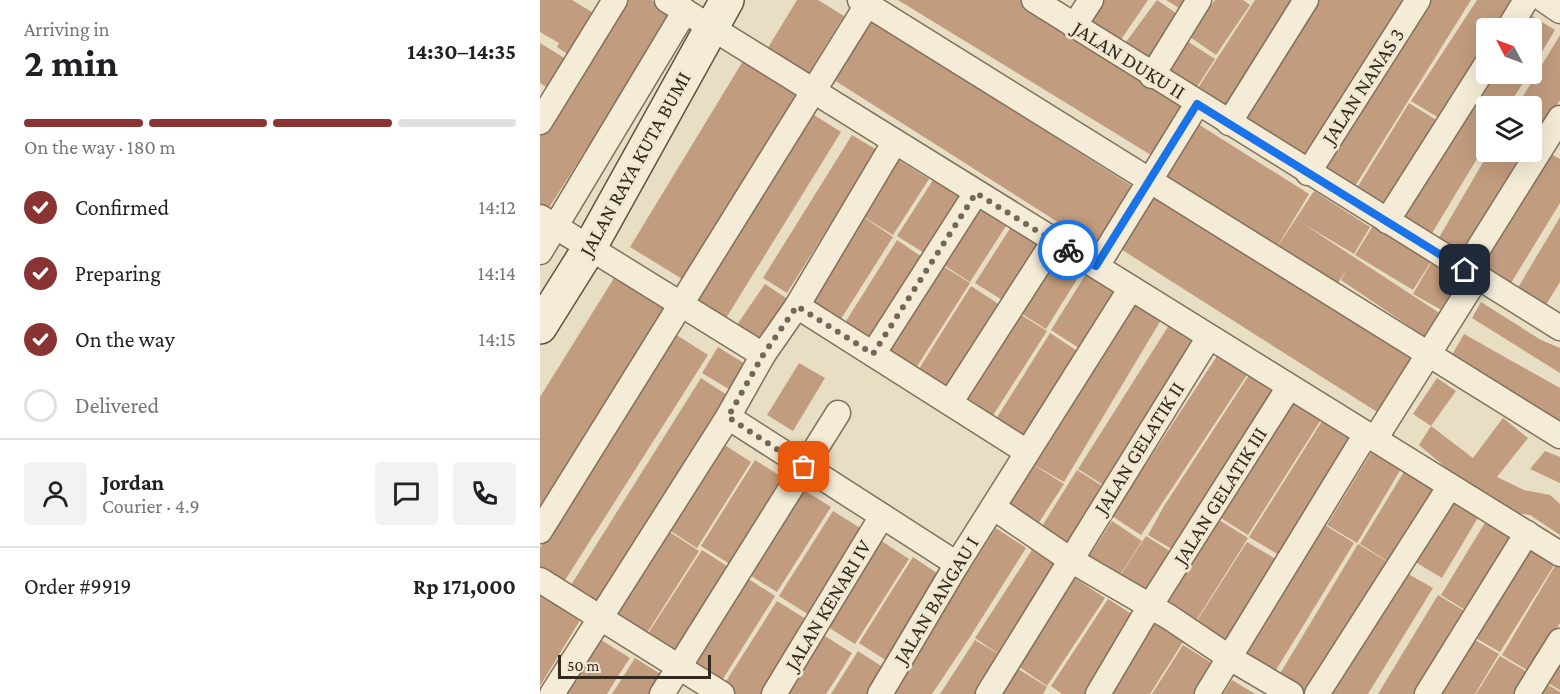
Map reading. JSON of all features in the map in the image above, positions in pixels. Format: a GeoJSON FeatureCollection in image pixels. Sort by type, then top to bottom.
{"type":"FeatureCollection","features":[{"type":"Feature","properties":{"kind":"street"},"geometry":{"type":"LineString","coordinates":[[540,122],[615,0]]}},
{"type":"Feature","properties":{"kind":"street","name":"JALAN DUKU II"},"geometry":{"type":"LineString","coordinates":[[1034,0],[1471,274],[1556,317]]}},
{"type":"Feature","properties":{"kind":"street"},"geometry":{"type":"LineString","coordinates":[[1074,26],[1091,0]]}},
{"type":"Feature","properties":{"kind":"street"},"geometry":{"type":"LineString","coordinates":[[1152,76],[1199,0]]}},
{"type":"Feature","properties":{"kind":"street"},"geometry":{"type":"LineString","coordinates":[[1229,123],[1306,0]]}},
{"type":"Feature","properties":{"kind":"street","name":"JALAN NANAS 3"},"geometry":{"type":"LineString","coordinates":[[1308,172],[1418,0]]}},
{"type":"Feature","properties":{"kind":"street"},"geometry":{"type":"LineString","coordinates":[[1515,18],[1526,0]]}},
{"type":"Feature","properties":{"kind":"street"},"geometry":{"type":"LineString","coordinates":[[1544,0],[1560,11]]}},
{"type":"Feature","properties":{"kind":"street"},"geometry":{"type":"LineString","coordinates":[[540,531],[814,92],[866,1],[1560,436]]}},
{"type":"Feature","properties":{"kind":"street"},"geometry":{"type":"LineString","coordinates":[[540,252],[548,222],[697,10],[814,92],[894,143],[1560,554]]}},
{"type":"Feature","properties":{"kind":"street","name":"JALAN RAYA KUTA BUMI"},"geometry":{"type":"LineString","coordinates":[[540,327],[590,247],[697,10]]}},
{"type":"Feature","properties":{"kind":"street"},"geometry":{"type":"LineString","coordinates":[[1387,221],[1476,81]]}},
{"type":"Feature","properties":{"kind":"street"},"geometry":{"type":"LineString","coordinates":[[1096,266],[1197,104]]}},
{"type":"Feature","properties":{"kind":"street"},"geometry":{"type":"LineString","coordinates":[[1207,694],[1370,436],[1428,353],[1560,118]]}},
{"type":"Feature","properties":{"kind":"street"},"geometry":{"type":"LineString","coordinates":[[552,694],[728,417],[763,355],[797,306],[894,143]]}},
{"type":"Feature","properties":{"kind":"street"},"geometry":{"type":"LineString","coordinates":[[873,354],[976,193]]}},
{"type":"Feature","properties":{"kind":"street"},"geometry":{"type":"LineString","coordinates":[[548,222],[763,355]]}},
{"type":"Feature","properties":{"kind":"street"},"geometry":{"type":"LineString","coordinates":[[950,402],[1054,241]]}},
{"type":"Feature","properties":{"kind":"street","name":"JALAN BANGAU I"},"geometry":{"type":"LineString","coordinates":[[880,694],[957,564],[1131,288]]}},
{"type":"Feature","properties":{"kind":"street"},"geometry":{"type":"LineString","coordinates":[[797,306],[1027,452]]}},
{"type":"Feature","properties":{"kind":"street","name":"JALAN GELATIK II"},"geometry":{"type":"LineString","coordinates":[[988,694],[1209,337]]}},
{"type":"Feature","properties":{"kind":"street","name":"JALAN GELATIK III"},"geometry":{"type":"LineString","coordinates":[[1098,694],[1150,606],[1289,387]]}},
{"type":"Feature","properties":{"kind":"street"},"geometry":{"type":"LineString","coordinates":[[662,694],[838,414]]}},
{"type":"Feature","properties":{"kind":"street"},"geometry":{"type":"LineString","coordinates":[[728,417],[957,564]]}},
{"type":"Feature","properties":{"kind":"street"},"geometry":{"type":"LineString","coordinates":[[1317,694],[1450,486]]}},
{"type":"Feature","properties":{"kind":"street"},"geometry":{"type":"LineString","coordinates":[[993,507],[1070,559],[1291,694]]}},
{"type":"Feature","properties":{"kind":"street","name":"JALAN KENARI IV"},"geometry":{"type":"LineString","coordinates":[[774,694],[882,516]]}},
{"type":"Feature","properties":{"kind":"street"},"geometry":{"type":"LineString","coordinates":[[1427,694],[1527,533]]}},
{"type":"Feature","properties":{"kind":"street"},"geometry":{"type":"LineString","coordinates":[[540,580],[722,694]]}},
{"type":"Feature","properties":{"kind":"street"},"geometry":{"type":"LineString","coordinates":[[1527,694],[1560,641]]}},
{"type":"Feature","properties":{"kind":"building"},"geometry":{"type":"Polygon","coordinates":[[[540,0],[572,0],[595,14],[569,55],[557,47],[559,43],[540,32],[540,0]]]}},
{"type":"Feature","properties":{"kind":"building"},"geometry":{"type":"Polygon","coordinates":[[[624,0],[651,0],[673,14],[543,217],[540,215],[540,132],[624,0]]]}},
{"type":"Feature","properties":{"kind":"building"},"geometry":{"type":"Polygon","coordinates":[[[797,0],[818,0],[844,16],[807,76],[766,51],[797,0]]]}},
{"type":"Feature","properties":{"kind":"building"},"geometry":{"type":"Polygon","coordinates":[[[898,0],[1022,0],[1185,100],[1151,155],[898,0]]]}},
{"type":"Feature","properties":{"kind":"building"},"geometry":{"type":"Polygon","coordinates":[[[1102,0],[1148,0],[1118,44],[1087,23],[1102,0]]]}},
{"type":"Feature","properties":{"kind":"building"},"geometry":{"type":"Polygon","coordinates":[[[1157,0],[1183,18],[1148,65],[1123,46],[1157,0]]]}},
{"type":"Feature","properties":{"kind":"building"},"geometry":{"type":"Polygon","coordinates":[[[1166,0],[1184,0],[1179,8],[1166,0]]]}},
{"type":"Feature","properties":{"kind":"building"},"geometry":{"type":"Polygon","coordinates":[[[1215,0],[1243,0],[1250,5],[1216,55],[1190,37],[1215,0]]]}},
{"type":"Feature","properties":{"kind":"building"},"geometry":{"type":"Polygon","coordinates":[[[1255,0],[1299,0],[1228,112],[1196,91],[1255,0]]]}},
{"type":"Feature","properties":{"kind":"building"},"geometry":{"type":"Polygon","coordinates":[[[1318,0],[1404,0],[1303,162],[1241,124],[1318,0]]]}},
{"type":"Feature","properties":{"kind":"building"},"geometry":{"type":"Polygon","coordinates":[[[1431,0],[1471,0],[1352,191],[1323,173],[1431,0]]]}},
{"type":"Feature","properties":{"kind":"building"},"geometry":{"type":"Polygon","coordinates":[[[1477,0],[1511,0],[1518,4],[1508,18],[1476,18],[1476,67],[1442,120],[1411,101],[1477,0]]]}},
{"type":"Feature","properties":{"kind":"building"},"geometry":{"type":"Polygon","coordinates":[[[1526,12],[1536,18],[1522,18],[1526,12]]]}},
{"type":"Feature","properties":{"kind":"building"},"geometry":{"type":"Polygon","coordinates":[[[872,21],[1135,188],[1097,247],[834,80],[872,21]]]}},
{"type":"Feature","properties":{"kind":"building"},"geometry":{"type":"Polygon","coordinates":[[[1542,22],[1555,30],[1542,51],[1542,22]]]}},
{"type":"Feature","properties":{"kind":"building"},"geometry":{"type":"Polygon","coordinates":[[[1560,35],[1560,100],[1542,131],[1542,96],[1523,96],[1530,84],[1542,84],[1542,65],[1560,35]]]}},
{"type":"Feature","properties":{"kind":"building"},"geometry":{"type":"Polygon","coordinates":[[[1187,41],[1215,59],[1193,93],[1165,75],[1187,41]]]}},
{"type":"Feature","properties":{"kind":"building"},"geometry":{"type":"Polygon","coordinates":[[[540,43],[566,59],[548,88],[540,83],[540,43]]]}},
{"type":"Feature","properties":{"kind":"building"},"geometry":{"type":"Polygon","coordinates":[[[743,61],[800,96],[687,282],[630,247],[743,61]]]}},
{"type":"Feature","properties":{"kind":"building"},"geometry":{"type":"Polygon","coordinates":[[[1483,84],[1522,84],[1515,96],[1476,96],[1476,160],[1429,238],[1401,221],[1483,84]]]}},
{"type":"Feature","properties":{"kind":"building"},"geometry":{"type":"Polygon","coordinates":[[[1409,103],[1438,121],[1383,211],[1354,193],[1409,103]]]}},
{"type":"Feature","properties":{"kind":"building"},"geometry":{"type":"Polygon","coordinates":[[[811,113],[841,132],[723,323],[693,304],[811,113]]]}},
{"type":"Feature","properties":{"kind":"building"},"geometry":{"type":"Polygon","coordinates":[[[1195,122],[1309,194],[1274,252],[1159,179],[1195,122]]]}},
{"type":"Feature","properties":{"kind":"building"},"geometry":{"type":"Polygon","coordinates":[[[852,135],[877,150],[787,293],[763,278],[852,135]]]}},
{"type":"Feature","properties":{"kind":"building"},"geometry":{"type":"Polygon","coordinates":[[[1551,154],[1560,159],[1560,203],[1508,288],[1480,271],[1551,154]]]}},
{"type":"Feature","properties":{"kind":"building"},"geometry":{"type":"Polygon","coordinates":[[[897,159],[929,179],[893,235],[861,215],[897,159]]]}},
{"type":"Feature","properties":{"kind":"building"},"geometry":{"type":"Polygon","coordinates":[[[1483,162],[1523,162],[1465,257],[1437,241],[1483,162]]]}},
{"type":"Feature","properties":{"kind":"building"},"geometry":{"type":"Polygon","coordinates":[[[933,180],[965,200],[929,256],[897,236],[933,180]]]}},
{"type":"Feature","properties":{"kind":"building"},"geometry":{"type":"Polygon","coordinates":[[[1152,190],[1420,361],[1385,417],[1116,246],[1152,190]]]}},
{"type":"Feature","properties":{"kind":"building"},"geometry":{"type":"Polygon","coordinates":[[[1314,191],[1370,227],[1354,254],[1302,223],[1444,316],[1428,339],[1341,280],[1347,269],[1336,286],[1278,246],[1314,191]]]}},
{"type":"Feature","properties":{"kind":"building"},"geometry":{"type":"Polygon","coordinates":[[[974,206],[1006,226],[970,282],[939,262],[974,206]]]}},
{"type":"Feature","properties":{"kind":"building"},"geometry":{"type":"Polygon","coordinates":[[[862,216],[893,237],[839,322],[807,302],[862,216]]]}},
{"type":"Feature","properties":{"kind":"building"},"geometry":{"type":"Polygon","coordinates":[[[1560,217],[1560,282],[1544,308],[1516,291],[1560,217]]]}},
{"type":"Feature","properties":{"kind":"building"},"geometry":{"type":"Polygon","coordinates":[[[1374,224],[1432,260],[1413,290],[1355,255],[1374,224]]]}},
{"type":"Feature","properties":{"kind":"building"},"geometry":{"type":"Polygon","coordinates":[[[1011,227],[1043,247],[1007,303],[975,283],[1011,227]]]}},
{"type":"Feature","properties":{"kind":"building"},"geometry":{"type":"Polygon","coordinates":[[[897,240],[928,261],[874,346],[843,326],[897,240]]]}},
{"type":"Feature","properties":{"kind":"building"},"geometry":{"type":"Polygon","coordinates":[[[1050,253],[1081,273],[1046,329],[1014,309],[1050,253]]]}},
{"type":"Feature","properties":{"kind":"building"},"geometry":{"type":"Polygon","coordinates":[[[938,263],[970,283],[916,368],[884,348],[938,263]]]}},
{"type":"Feature","properties":{"kind":"building"},"geometry":{"type":"Polygon","coordinates":[[[1431,263],[1463,281],[1445,312],[1413,294],[1431,263]]]}},
{"type":"Feature","properties":{"kind":"building"},"geometry":{"type":"Polygon","coordinates":[[[1086,274],[1118,294],[1082,350],[1051,330],[1086,274]]]}},
{"type":"Feature","properties":{"kind":"building"},"geometry":{"type":"Polygon","coordinates":[[[616,275],[670,310],[540,518],[540,397],[616,275]]]}},
{"type":"Feature","properties":{"kind":"building"},"geometry":{"type":"Polygon","coordinates":[[[765,284],[789,300],[757,345],[734,329],[765,284]]]}},
{"type":"Feature","properties":{"kind":"building"},"geometry":{"type":"Polygon","coordinates":[[[971,286],[1003,307],[949,392],[917,372],[971,286]]]}},
{"type":"Feature","properties":{"kind":"building"},"geometry":{"type":"Polygon","coordinates":[[[1481,302],[1541,340],[1560,348],[1560,373],[1472,318],[1481,302]]]}},
{"type":"Feature","properties":{"kind":"building"},"geometry":{"type":"Polygon","coordinates":[[[1131,303],[1161,320],[1064,482],[1033,464],[1131,303]]]}},
{"type":"Feature","properties":{"kind":"building"},"geometry":{"type":"Polygon","coordinates":[[[1015,311],[1047,331],[992,417],[961,397],[1015,311]]]}},
{"type":"Feature","properties":{"kind":"building"},"geometry":{"type":"Polygon","coordinates":[[[1171,322],[1201,342],[1108,488],[1078,469],[1171,322]]]}},
{"type":"Feature","properties":{"kind":"building"},"geometry":{"type":"Polygon","coordinates":[[[1050,333],[1082,354],[1027,439],[996,419],[1050,333]]]}},
{"type":"Feature","properties":{"kind":"building"},"geometry":{"type":"Polygon","coordinates":[[[675,334],[708,355],[562,585],[540,571],[540,548],[675,334]]]}},
{"type":"Feature","properties":{"kind":"building"},"geometry":{"type":"Polygon","coordinates":[[[1464,334],[1560,388],[1560,430],[1449,360],[1464,334]]]}},
{"type":"Feature","properties":{"kind":"building"},"geometry":{"type":"Polygon","coordinates":[[[718,347],[747,365],[732,391],[702,373],[718,347]]]}},
{"type":"Feature","properties":{"kind":"building"},"geometry":{"type":"Polygon","coordinates":[[[1217,356],[1247,375],[1141,535],[1112,516],[1217,356]]]}},
{"type":"Feature","properties":{"kind":"building"},"geometry":{"type":"Polygon","coordinates":[[[799,363],[825,378],[793,431],[767,415],[799,363]]]}},
{"type":"Feature","properties":{"kind":"building"},"geometry":{"type":"Polygon","coordinates":[[[1251,372],[1281,391],[1177,552],[1148,535],[1164,506],[1251,372]]]}},
{"type":"Feature","properties":{"kind":"building"},"geometry":{"type":"Polygon","coordinates":[[[701,378],[730,397],[601,604],[571,585],[701,378]]]}},
{"type":"Feature","properties":{"kind":"building"},"geometry":{"type":"Polygon","coordinates":[[[1437,378],[1456,391],[1431,426],[1413,414],[1437,378]]]}},
{"type":"Feature","properties":{"kind":"building"},"geometry":{"type":"Polygon","coordinates":[[[1290,398],[1322,418],[1248,535],[1216,515],[1290,398]]]}},
{"type":"Feature","properties":{"kind":"building"},"geometry":{"type":"Polygon","coordinates":[[[1324,418],[1356,438],[1281,556],[1249,537],[1324,418]]]}},
{"type":"Feature","properties":{"kind":"building"},"geometry":{"type":"Polygon","coordinates":[[[1503,418],[1528,438],[1497,477],[1524,490],[1550,495],[1560,504],[1560,535],[1530,515],[1510,512],[1458,478],[1419,445],[1431,426],[1473,458],[1503,418]]]}},
{"type":"Feature","properties":{"kind":"building"},"geometry":{"type":"Polygon","coordinates":[[[720,442],[751,462],[697,548],[666,528],[720,442]]]}},
{"type":"Feature","properties":{"kind":"building"},"geometry":{"type":"Polygon","coordinates":[[[1372,451],[1401,469],[1357,543],[1327,525],[1372,451]]]}},
{"type":"Feature","properties":{"kind":"building"},"geometry":{"type":"Polygon","coordinates":[[[1545,451],[1560,457],[1560,483],[1530,469],[1545,451]]]}},
{"type":"Feature","properties":{"kind":"building"},"geometry":{"type":"Polygon","coordinates":[[[755,460],[787,480],[733,566],[701,546],[755,460]]]}},
{"type":"Feature","properties":{"kind":"building"},"geometry":{"type":"Polygon","coordinates":[[[1034,465],[1064,484],[1036,527],[1006,508],[1034,465]]]}},
{"type":"Feature","properties":{"kind":"building"},"geometry":{"type":"Polygon","coordinates":[[[1077,470],[1107,489],[1069,550],[1039,531],[1077,470]]]}},
{"type":"Feature","properties":{"kind":"building"},"geometry":{"type":"Polygon","coordinates":[[[1405,470],[1434,488],[1389,562],[1360,544],[1405,470]]]}},
{"type":"Feature","properties":{"kind":"building"},"geometry":{"type":"Polygon","coordinates":[[[799,487],[831,507],[777,592],[745,572],[799,487]]]}},
{"type":"Feature","properties":{"kind":"building"},"geometry":{"type":"Polygon","coordinates":[[[1449,498],[1479,516],[1442,578],[1412,560],[1449,498]]]}},
{"type":"Feature","properties":{"kind":"building"},"geometry":{"type":"Polygon","coordinates":[[[833,511],[865,531],[811,616],[779,596],[833,511]]]}},
{"type":"Feature","properties":{"kind":"building"},"geometry":{"type":"Polygon","coordinates":[[[1216,518],[1248,538],[1194,624],[1162,604],[1216,518]]]}},
{"type":"Feature","properties":{"kind":"building"},"geometry":{"type":"Polygon","coordinates":[[[1112,521],[1142,541],[1114,584],[1084,564],[1112,521]]]}},
{"type":"Feature","properties":{"kind":"building"},"geometry":{"type":"Polygon","coordinates":[[[1486,521],[1515,539],[1470,613],[1441,595],[1486,521]]]}},
{"type":"Feature","properties":{"kind":"building"},"geometry":{"type":"Polygon","coordinates":[[[1325,525],[1354,543],[1273,675],[1243,657],[1325,525]]]}},
{"type":"Feature","properties":{"kind":"building"},"geometry":{"type":"Polygon","coordinates":[[[996,528],[1026,548],[970,637],[932,694],[889,694],[996,528]]]}},
{"type":"Feature","properties":{"kind":"building"},"geometry":{"type":"Polygon","coordinates":[[[668,531],[699,551],[645,636],[614,616],[668,531]]]}},
{"type":"Feature","properties":{"kind":"building"},"geometry":{"type":"Polygon","coordinates":[[[1146,536],[1176,555],[1148,598],[1118,579],[1146,536]]]}},
{"type":"Feature","properties":{"kind":"building"},"geometry":{"type":"Polygon","coordinates":[[[877,538],[909,559],[855,644],[823,624],[877,538]]]}},
{"type":"Feature","properties":{"kind":"building"},"geometry":{"type":"Polygon","coordinates":[[[1247,542],[1279,561],[1225,647],[1193,627],[1247,542]]]}},
{"type":"Feature","properties":{"kind":"building"},"geometry":{"type":"Polygon","coordinates":[[[1358,544],[1388,562],[1306,694],[1278,677],[1358,544]]]}},
{"type":"Feature","properties":{"kind":"building"},"geometry":{"type":"Polygon","coordinates":[[[1527,545],[1556,562],[1500,652],[1472,636],[1527,545]]]}},
{"type":"Feature","properties":{"kind":"building"},"geometry":{"type":"Polygon","coordinates":[[[702,550],[733,570],[679,655],[647,635],[702,550]]]}},
{"type":"Feature","properties":{"kind":"building"},"geometry":{"type":"Polygon","coordinates":[[[1032,550],[1062,570],[982,694],[940,694],[975,640],[1003,657],[975,638],[1032,550]]]}},
{"type":"Feature","properties":{"kind":"building"},"geometry":{"type":"Polygon","coordinates":[[[913,557],[944,578],[890,663],[859,643],[913,557]]]}},
{"type":"Feature","properties":{"kind":"building"},"geometry":{"type":"Polygon","coordinates":[[[1556,564],[1560,566],[1560,623],[1530,672],[1502,655],[1556,564]]]}},
{"type":"Feature","properties":{"kind":"building"},"geometry":{"type":"Polygon","coordinates":[[[1403,571],[1433,588],[1368,694],[1328,694],[1403,571]]]}},
{"type":"Feature","properties":{"kind":"building"},"geometry":{"type":"Polygon","coordinates":[[[744,576],[775,596],[721,682],[689,661],[744,576]]]}},
{"type":"Feature","properties":{"kind":"building"},"geometry":{"type":"Polygon","coordinates":[[[1075,578],[1105,598],[1047,686],[1018,666],[1075,578]]]}},
{"type":"Feature","properties":{"kind":"building"},"geometry":{"type":"Polygon","coordinates":[[[540,585],[585,612],[540,686],[540,585]]]}},
{"type":"Feature","properties":{"kind":"building"},"geometry":{"type":"Polygon","coordinates":[[[1438,595],[1468,613],[1419,694],[1378,694],[1438,595]]]}},
{"type":"Feature","properties":{"kind":"building"},"geometry":{"type":"Polygon","coordinates":[[[1108,599],[1138,618],[1089,694],[1062,694],[1051,686],[1108,599]]]}},
{"type":"Feature","properties":{"kind":"building"},"geometry":{"type":"Polygon","coordinates":[[[777,601],[809,621],[763,694],[735,694],[723,686],[777,601]]]}},
{"type":"Feature","properties":{"kind":"building"},"geometry":{"type":"Polygon","coordinates":[[[1156,617],[1186,637],[1150,694],[1106,694],[1156,617]]]}},
{"type":"Feature","properties":{"kind":"building"},"geometry":{"type":"Polygon","coordinates":[[[820,633],[852,653],[834,682],[826,694],[782,694],[820,633]]]}},
{"type":"Feature","properties":{"kind":"building"},"geometry":{"type":"Polygon","coordinates":[[[1470,637],[1499,654],[1475,694],[1435,694],[1470,637]]]}},
{"type":"Feature","properties":{"kind":"building"},"geometry":{"type":"Polygon","coordinates":[[[598,638],[630,658],[607,694],[563,694],[598,638]]]}},
{"type":"Feature","properties":{"kind":"building"},"geometry":{"type":"Polygon","coordinates":[[[1183,645],[1215,665],[1196,694],[1152,694],[1183,645]]]}},
{"type":"Feature","properties":{"kind":"building"},"geometry":{"type":"Polygon","coordinates":[[[858,651],[889,671],[875,694],[831,694],[858,651]]]}},
{"type":"Feature","properties":{"kind":"building"},"geometry":{"type":"Polygon","coordinates":[[[1500,656],[1529,673],[1516,694],[1476,694],[1500,656]]]}},
{"type":"Feature","properties":{"kind":"building"},"geometry":{"type":"Polygon","coordinates":[[[635,658],[667,678],[657,694],[612,694],[635,658]]]}},
{"type":"Feature","properties":{"kind":"building"},"geometry":{"type":"Polygon","coordinates":[[[1560,664],[1560,690],[1548,683],[1560,664]]]}},
{"type":"Feature","properties":{"kind":"building"},"geometry":{"type":"Polygon","coordinates":[[[1017,668],[1047,687],[1043,694],[1000,694],[1017,668]]]}},
{"type":"Feature","properties":{"kind":"building"},"geometry":{"type":"Polygon","coordinates":[[[1232,680],[1255,694],[1223,694],[1232,680]]]}},
{"type":"Feature","properties":{"kind":"building"},"geometry":{"type":"Polygon","coordinates":[[[1547,684],[1560,692],[1560,694],[1541,694],[1547,684]]]}},
{"type":"Feature","properties":{"kind":"way so far"},"geometry":{"type":"LineString","coordinates":[[804,467],[728,417],[763,355],[797,306],[873,354],[976,193],[1068,250]]}},
{"type":"Feature","properties":{"kind":"route"},"geometry":{"type":"LineString","coordinates":[[1068,250],[1096,266],[1197,104],[1465,270]]}}]}
